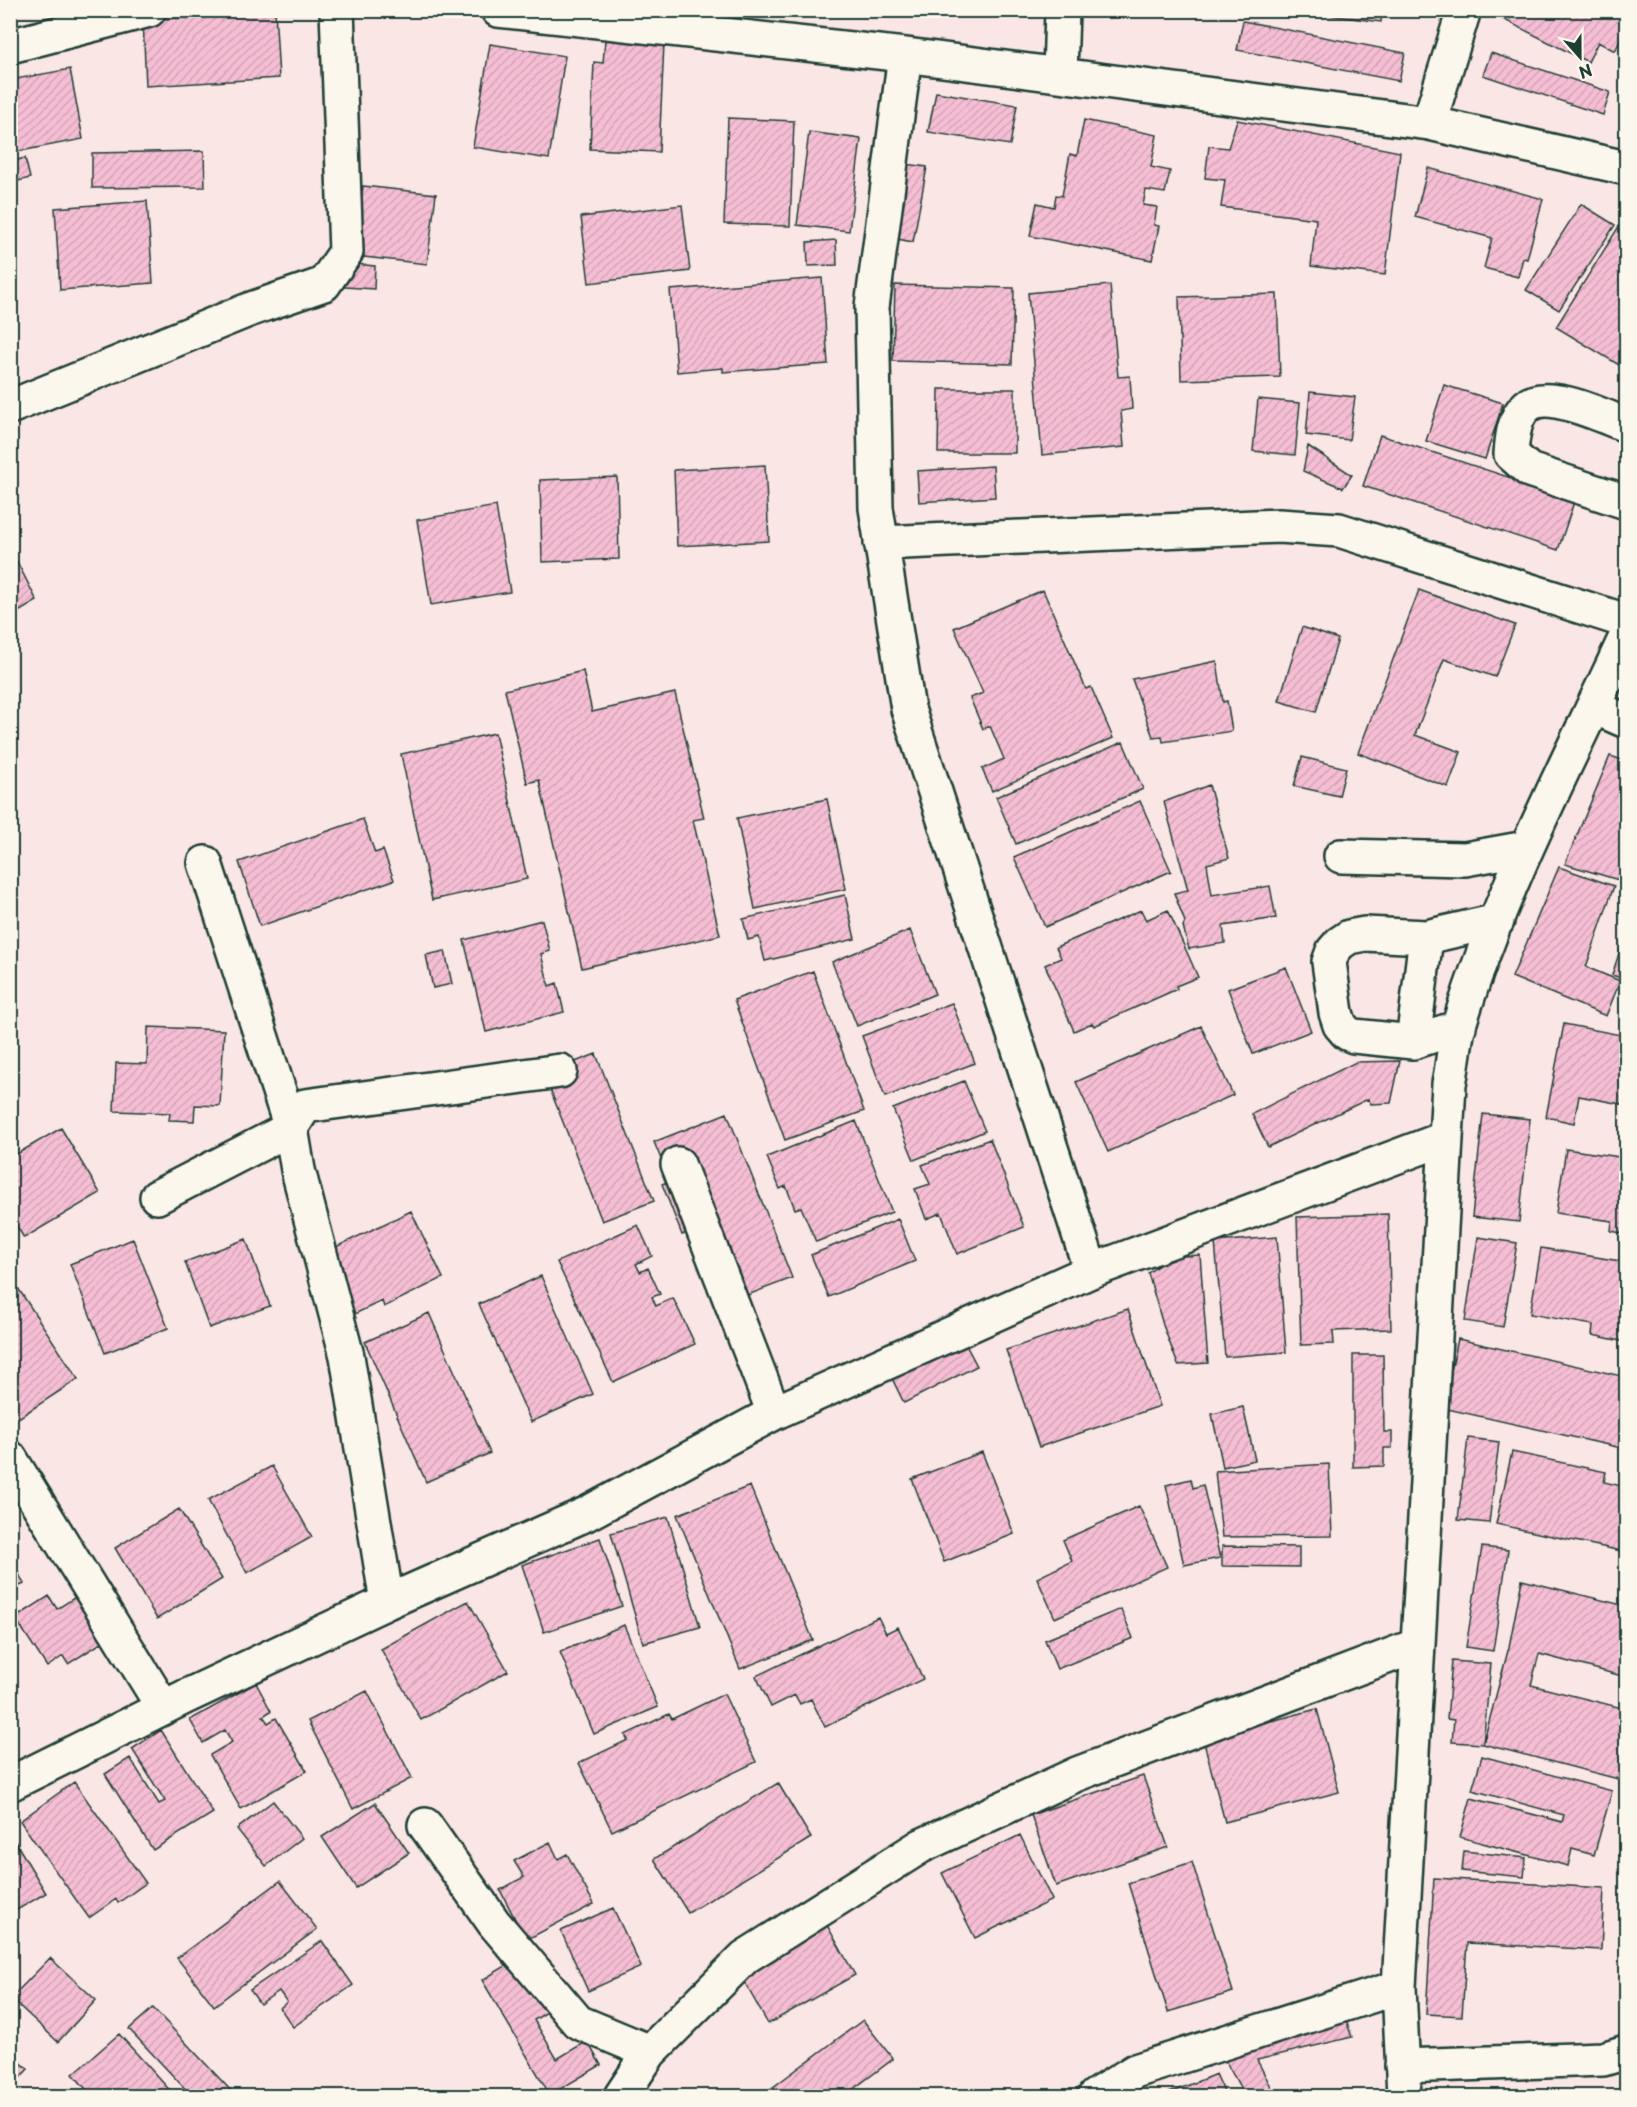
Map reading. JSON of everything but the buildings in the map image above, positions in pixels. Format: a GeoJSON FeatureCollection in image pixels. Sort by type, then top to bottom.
{"type":"FeatureCollection","features":[{"type":"Feature","properties":{"kind":"street"},"geometry":{"type":"LineString","coordinates":[[10,46],[65,20],[149,10]]}},
{"type":"Feature","properties":{"kind":"street"},"geometry":{"type":"LineString","coordinates":[[10,407],[251,309],[324,284],[346,252],[337,10]]}},
{"type":"Feature","properties":{"kind":"street"},"geometry":{"type":"LineString","coordinates":[[498,10],[905,55],[1429,123],[1626,168]]}},
{"type":"Feature","properties":{"kind":"street"},"geometry":{"type":"LineString","coordinates":[[1060,74],[1062,10]]}},
{"type":"Feature","properties":{"kind":"street"},"geometry":{"type":"LineString","coordinates":[[1429,123],[1464,10]]}},
{"type":"Feature","properties":{"kind":"street"},"geometry":{"type":"LineString","coordinates":[[905,55],[872,307],[876,508],[881,543],[908,709],[1091,1271]]}},
{"type":"Feature","properties":{"kind":"street"},"geometry":{"type":"LineString","coordinates":[[1626,425],[1574,405],[1542,400],[1527,406],[1514,428],[1511,454],[1529,470],[1626,502]]}},
{"type":"Feature","properties":{"kind":"street"},"geometry":{"type":"LineString","coordinates":[[881,543],[1279,526],[1339,530],[1626,621]]}},
{"type":"Feature","properties":{"kind":"street"},"geometry":{"type":"LineString","coordinates":[[1626,638],[1526,848],[1497,921],[1459,1027],[1449,1084],[1399,1987],[1403,2081],[1603,2060],[1626,2052]]}},
{"type":"Feature","properties":{"kind":"street"},"geometry":{"type":"LineString","coordinates":[[1594,707],[1626,721]]}},
{"type":"Feature","properties":{"kind":"street"},"geometry":{"type":"LineString","coordinates":[[1341,856],[1465,860],[1526,848]]}},
{"type":"Feature","properties":{"kind":"street"},"geometry":{"type":"LineString","coordinates":[[205,863],[291,1128],[298,1170],[348,1356],[387,1602]]}},
{"type":"Feature","properties":{"kind":"street"},"geometry":{"type":"LineString","coordinates":[[1459,1027],[1413,1042],[1354,1036],[1347,1033],[1340,1025],[1336,1013],[1329,962],[1333,951],[1349,937],[1365,934],[1426,937],[1497,921]]}},
{"type":"Feature","properties":{"kind":"street"},"geometry":{"type":"LineString","coordinates":[[1413,1042],[1426,937]]}},
{"type":"Feature","properties":{"kind":"street"},"geometry":{"type":"LineString","coordinates":[[157,1197],[291,1128],[305,1106],[560,1071]]}},
{"type":"Feature","properties":{"kind":"street"},"geometry":{"type":"LineString","coordinates":[[10,1784],[163,1707],[387,1602],[585,1514],[774,1413],[1091,1271],[1446,1138]]}},
{"type":"Feature","properties":{"kind":"street"},"geometry":{"type":"LineString","coordinates":[[678,1164],[774,1413]]}},
{"type":"Feature","properties":{"kind":"street"},"geometry":{"type":"LineString","coordinates":[[10,1458],[163,1707]]}},
{"type":"Feature","properties":{"kind":"street"},"geometry":{"type":"LineString","coordinates":[[621,2097],[650,2052],[745,1957],[921,1846],[1077,1774],[1418,1645]]}},
{"type":"Feature","properties":{"kind":"street"},"geometry":{"type":"LineString","coordinates":[[425,1824],[494,1923],[578,2022],[650,2052]]}},
{"type":"Feature","properties":{"kind":"street"},"geometry":{"type":"LineString","coordinates":[[1095,2097],[1135,2071],[1399,1987]]}}]}
